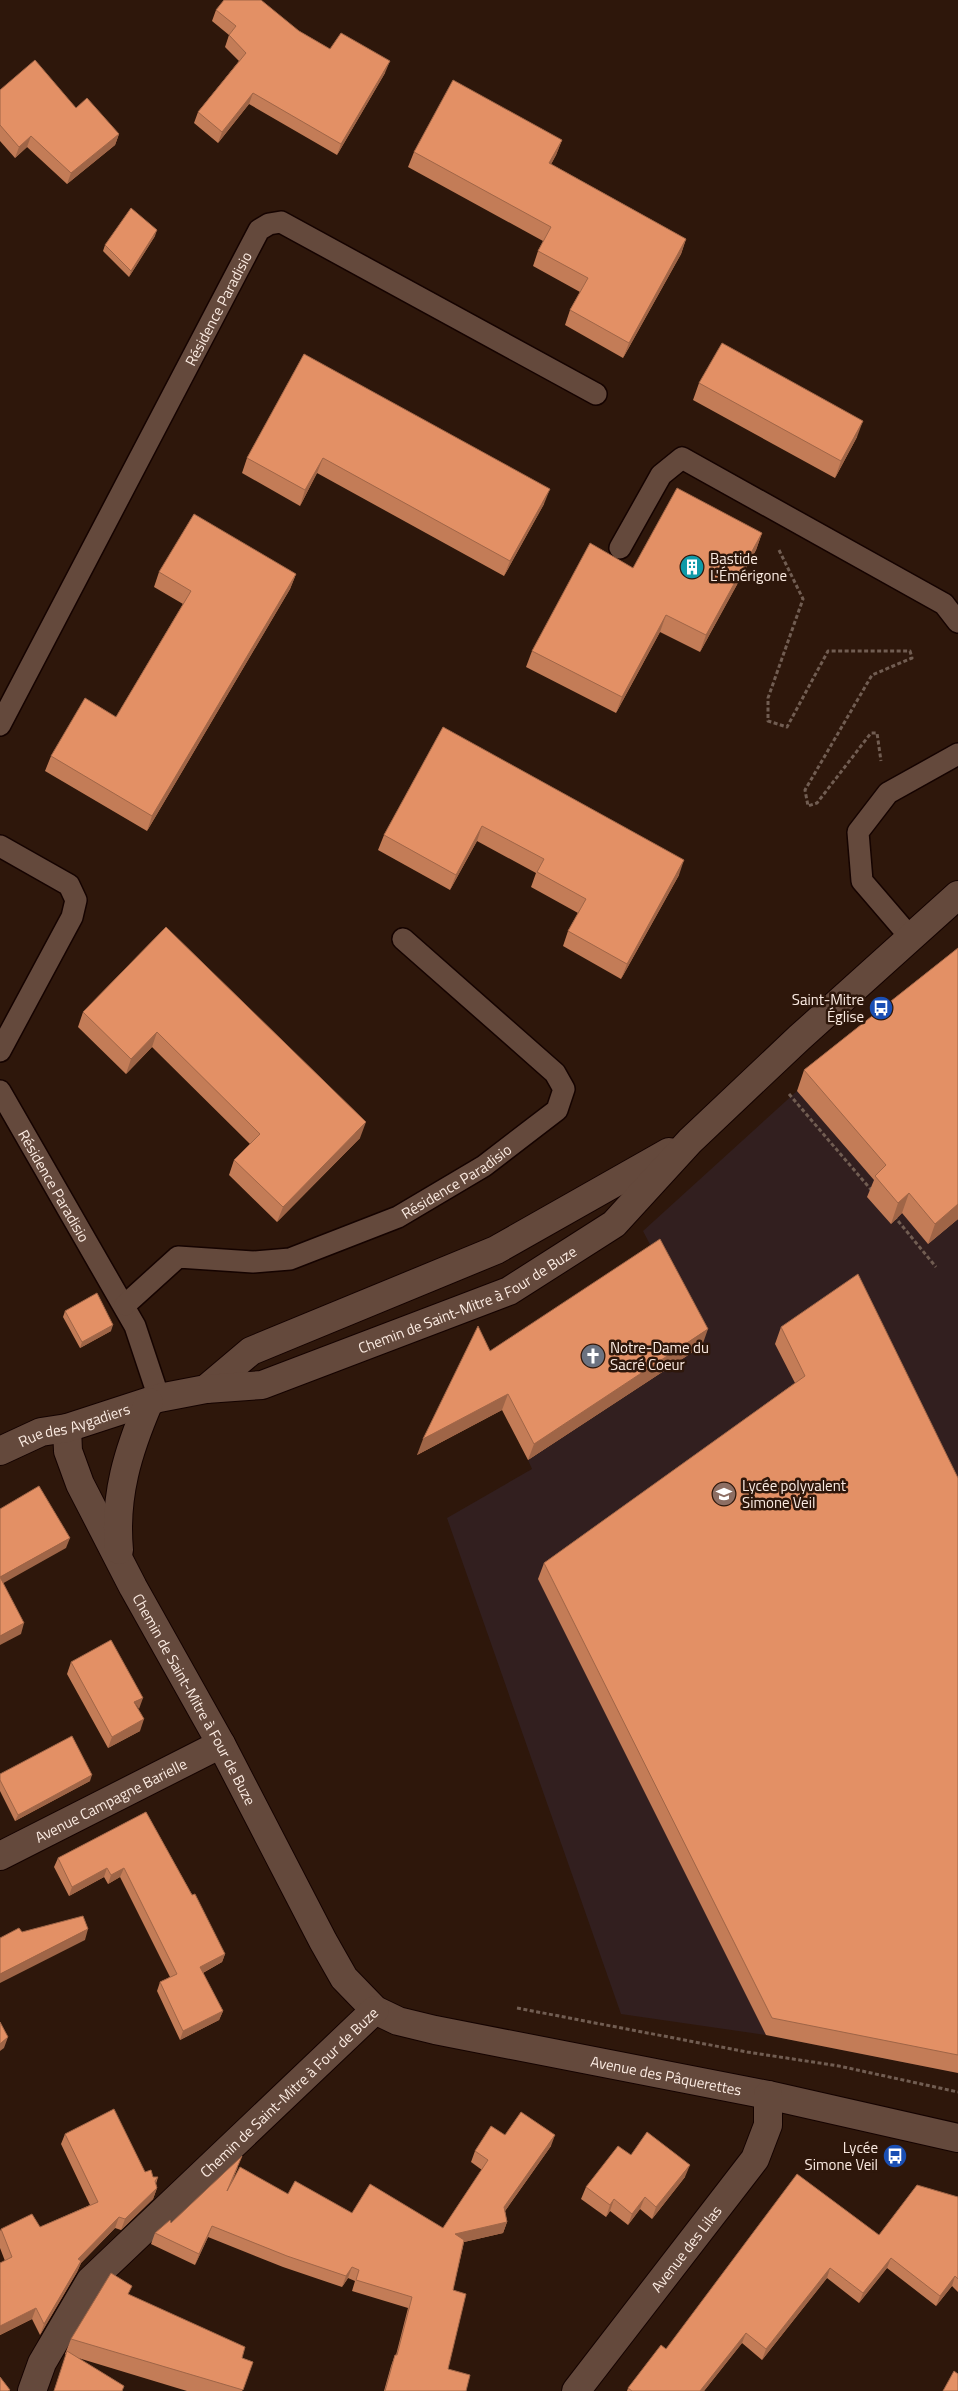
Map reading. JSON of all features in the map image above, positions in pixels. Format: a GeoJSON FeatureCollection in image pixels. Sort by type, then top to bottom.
{"type":"FeatureCollection","features":[{"type":"Feature","properties":{"kind":"street","name":"Chemin de Saint-Mitre à Four de Buze"},"geometry":{"type":"LineString","coordinates":[[120,1560],[116,1522],[119,1493],[136,1431],[154,1400],[206,1389],[262,1385],[509,1291],[614,1224],[690,1141],[798,1038],[958,895]]}},
{"type":"Feature","properties":{"kind":"street","name":"Chemin de Saint-Mitre à Four de Buze"},"geometry":{"type":"LineString","coordinates":[[206,1389],[252,1351],[496,1250],[690,1141]]}},
{"type":"Feature","properties":{"kind":"street","name":"Rue des Aygadiers"},"geometry":{"type":"LineString","coordinates":[[0,1451],[42,1432],[67,1428],[154,1400]]}},
{"type":"Feature","properties":{"kind":"street","name":"Chemin de Saint-Mitre à Four de Buze"},"geometry":{"type":"LineString","coordinates":[[32,2391],[42,2363],[90,2281],[375,2010],[344,1978],[323,1942],[221,1744],[133,1587],[80,1484],[68,1451],[67,1428]]}},
{"type":"Feature","properties":{"kind":"street","name":"Avenue Campagne Barielle"},"geometry":{"type":"LineString","coordinates":[[0,1856],[221,1744]]}},
{"type":"Feature","properties":{"kind":"street","name":"Avenue des Pâquerettes"},"geometry":{"type":"LineString","coordinates":[[375,2010],[398,2020],[435,2030],[768,2096],[958,2138]]}},
{"type":"Feature","properties":{"kind":"street","name":"Avenue des Lilas"},"geometry":{"type":"LineString","coordinates":[[576,2391],[755,2160],[768,2125],[768,2096]]}},
{"type":"Feature","properties":{"kind":"lane","name":"Résidence Paradisio"},"geometry":{"type":"LineString","coordinates":[[0,725],[259,230],[269,224],[281,222],[596,394]]}},
{"type":"Feature","properties":{"kind":"lane"},"geometry":{"type":"LineString","coordinates":[[620,548],[661,475],[682,458],[944,604],[958,622]]}},
{"type":"Feature","properties":{"kind":"lane"},"geometry":{"type":"LineString","coordinates":[[911,938],[862,881],[858,832],[888,793],[958,754]]}},
{"type":"Feature","properties":{"kind":"lane"},"geometry":{"type":"LineString","coordinates":[[0,846],[69,885],[76,900],[72,917],[0,1051]]}},
{"type":"Feature","properties":{"kind":"lane","name":"Résidence Paradisio"},"geometry":{"type":"LineString","coordinates":[[125,1305],[178,1257],[253,1262],[290,1259],[398,1216],[484,1166],[558,1110],[564,1089],[555,1073],[403,940]]}},
{"type":"Feature","properties":{"kind":"lane","name":"Résidence Paradisio"},"geometry":{"type":"LineString","coordinates":[[0,1091],[125,1305],[135,1326],[154,1400]]}},
{"type":"Feature","properties":{"kind":"path"},"geometry":{"type":"LineString","coordinates":[[771,544],[779,550],[803,599],[768,698],[768,721],[787,727],[828,651],[910,651],[912,658],[872,675],[805,790],[808,806],[817,802],[871,733],[876,733],[888,793]]}},
{"type":"Feature","properties":{"kind":"path"},"geometry":{"type":"LineString","coordinates":[[799,1105],[878,1199]]}},
{"type":"Feature","properties":{"kind":"path"},"geometry":{"type":"LineString","coordinates":[[890,1212],[936,1267]]}},
{"type":"Feature","properties":{"kind":"path"},"geometry":{"type":"LineString","coordinates":[[512,2007],[746,2052],[839,2066],[958,2092]]}},
{"type":"Feature","properties":{"kind":"shaded area","name":"Lycée polyvalent Simone Veil"},"geometry":{"type":"Polygon","coordinates":[[[958,962],[958,2073],[766,2035],[621,2014],[447,1518],[532,1469],[528,1460],[702,1346],[643,1231],[797,1091],[958,962]]]}},
{"type":"Feature","properties":{"kind":"building"},"geometry":{"type":"Polygon","coordinates":[[[224,0],[261,0],[299,31],[330,49],[341,33],[390,61],[341,144],[253,93],[222,132],[198,112],[246,53],[229,35],[236,26],[216,10],[224,0]]]}},
{"type":"Feature","properties":{"kind":"building"},"geometry":{"type":"Polygon","coordinates":[[[35,60],[76,108],[87,98],[119,134],[71,173],[31,136],[19,147],[0,125],[0,90],[35,60]]]}},
{"type":"Feature","properties":{"kind":"building"},"geometry":{"type":"Polygon","coordinates":[[[453,80],[562,140],[549,163],[686,239],[629,343],[570,310],[588,278],[538,251],[551,227],[414,152],[453,80]]]}},
{"type":"Feature","properties":{"kind":"building"},"geometry":{"type":"Polygon","coordinates":[[[131,208],[157,230],[131,271],[105,245],[131,208]]]}},
{"type":"Feature","properties":{"kind":"building"},"geometry":{"type":"Polygon","coordinates":[[[722,343],[863,421],[841,461],[699,383],[722,343]]]}},
{"type":"Feature","properties":{"kind":"building"},"geometry":{"type":"Polygon","coordinates":[[[304,354],[550,489],[510,561],[323,458],[305,490],[247,458],[304,354]]]}},
{"type":"Feature","properties":{"kind":"building"},"geometry":{"type":"Polygon","coordinates":[[[677,488],[762,533],[706,635],[666,615],[622,697],[532,651],[590,543],[633,568],[677,488]]]}},
{"type":"Feature","properties":{"kind":"building"},"geometry":{"type":"Polygon","coordinates":[[[194,514],[296,574],[152,816],[51,756],[85,698],[116,717],[191,591],[159,572],[194,514]]]}},
{"type":"Feature","properties":{"kind":"building"},"geometry":{"type":"Polygon","coordinates":[[[443,727],[684,860],[627,964],[568,931],[586,899],[537,872],[544,859],[482,826],[456,875],[384,835],[443,727]]]}},
{"type":"Feature","properties":{"kind":"building"},"geometry":{"type":"Polygon","coordinates":[[[166,927],[366,1122],[283,1207],[234,1160],[260,1134],[157,1032],[131,1059],[83,1012],[166,927]]]}},
{"type":"Feature","properties":{"kind":"building"},"geometry":{"type":"Polygon","coordinates":[[[958,948],[958,1204],[935,1224],[909,1193],[898,1203],[875,1176],[886,1165],[804,1070],[958,948]]]}},
{"type":"Feature","properties":{"kind":"building","name":"Notre-Dame du Sacré Coeur"},"geometry":{"type":"Polygon","coordinates":[[[660,1239],[708,1329],[534,1444],[508,1394],[423,1439],[478,1326],[490,1351],[660,1239]]]}},
{"type":"Feature","properties":{"kind":"building"},"geometry":{"type":"Polygon","coordinates":[[[858,1274],[958,1478],[958,2055],[772,2018],[544,1563],[805,1376],[781,1327],[858,1274]]]}},
{"type":"Feature","properties":{"kind":"building"},"geometry":{"type":"Polygon","coordinates":[[[97,1293],[113,1325],[82,1342],[65,1311],[97,1293]]]}},
{"type":"Feature","properties":{"kind":"building"},"geometry":{"type":"Polygon","coordinates":[[[39,1486],[70,1538],[0,1577],[0,1509],[39,1486]]]}},
{"type":"Feature","properties":{"kind":"building"},"geometry":{"type":"Polygon","coordinates":[[[0,1577],[24,1623],[0,1636],[0,1577]]]}},
{"type":"Feature","properties":{"kind":"building"},"geometry":{"type":"Polygon","coordinates":[[[111,1640],[143,1698],[134,1702],[144,1719],[112,1737],[71,1662],[111,1640]]]}},
{"type":"Feature","properties":{"kind":"building"},"geometry":{"type":"Polygon","coordinates":[[[72,1736],[92,1775],[18,1815],[0,1780],[0,1774],[72,1736]]]}},
{"type":"Feature","properties":{"kind":"building"},"geometry":{"type":"Polygon","coordinates":[[[146,1812],[192,1895],[195,1894],[225,1954],[200,1967],[223,2011],[183,2031],[160,1982],[177,1974],[124,1868],[111,1875],[107,1868],[72,1887],[58,1858],[146,1812]]]}},
{"type":"Feature","properties":{"kind":"building"},"geometry":{"type":"Polygon","coordinates":[[[83,1916],[88,1929],[0,1974],[0,1938],[19,1928],[22,1932],[83,1916]]]}},
{"type":"Feature","properties":{"kind":"building"},"geometry":{"type":"Polygon","coordinates":[[[0,2022],[8,2037],[0,2044],[0,2022]]]}},
{"type":"Feature","properties":{"kind":"building"},"geometry":{"type":"Polygon","coordinates":[[[114,2109],[145,2172],[151,2170],[153,2177],[158,2177],[155,2181],[157,2188],[125,2219],[119,2217],[78,2259],[81,2261],[44,2324],[36,2308],[0,2326],[0,2263],[12,2257],[1,2229],[32,2214],[40,2227],[98,2202],[65,2134],[114,2109]]]}},
{"type":"Feature","properties":{"kind":"building"},"geometry":{"type":"Polygon","coordinates":[[[521,2112],[555,2135],[504,2207],[507,2222],[455,2234],[464,2240],[453,2290],[466,2294],[448,2369],[470,2375],[466,2391],[385,2391],[395,2355],[397,2355],[412,2297],[356,2280],[359,2270],[352,2267],[346,2276],[287,2256],[212,2226],[199,2254],[155,2233],[170,2220],[171,2223],[242,2156],[227,2191],[240,2167],[288,2194],[295,2181],[352,2213],[370,2184],[443,2228],[488,2160],[475,2151],[491,2126],[505,2135],[521,2112]]]}},
{"type":"Feature","properties":{"kind":"building"},"geometry":{"type":"Polygon","coordinates":[[[647,2132],[690,2165],[656,2207],[645,2197],[632,2214],[614,2199],[610,2205],[586,2187],[618,2146],[631,2155],[647,2132]]]}},
{"type":"Feature","properties":{"kind":"building"},"geometry":{"type":"Polygon","coordinates":[[[797,2174],[879,2235],[917,2185],[958,2197],[958,2279],[955,2276],[940,2296],[891,2258],[863,2293],[830,2268],[766,2349],[746,2333],[700,2391],[632,2391],[628,2388],[661,2345],[666,2349],[797,2174]]]}},
{"type":"Feature","properties":{"kind":"building"},"geometry":{"type":"Polygon","coordinates":[[[111,2273],[132,2286],[128,2294],[245,2347],[242,2358],[253,2362],[243,2390],[71,2339],[111,2273]]]}},
{"type":"Feature","properties":{"kind":"building"},"geometry":{"type":"Polygon","coordinates":[[[67,2351],[124,2386],[122,2391],[54,2391],[67,2351]]]}},
{"type":"Feature","properties":{"kind":"building"},"geometry":{"type":"Polygon","coordinates":[[[954,2371],[958,2374],[958,2391],[943,2391],[954,2371]]]}},
{"type":"Feature","properties":{"kind":"building"},"geometry":{"type":"Polygon","coordinates":[[[0,2377],[10,2390],[0,2391],[0,2377]]]}},
{"type":"Feature","properties":{"kind":"place","name":"Bastide L'Émérigone"},"geometry":{"type":"Point","coordinates":[692,567]}},
{"type":"Feature","properties":{"kind":"place","name":"Saint-Mitre Église"},"geometry":{"type":"Point","coordinates":[881,1008]}},
{"type":"Feature","properties":{"kind":"place","name":"Notre-Dame du Sacré Coeur"},"geometry":{"type":"Point","coordinates":[593,1356]}},
{"type":"Feature","properties":{"kind":"place","name":"Lycée polyvalent Simone Veil"},"geometry":{"type":"Point","coordinates":[724,1494]}},
{"type":"Feature","properties":{"kind":"place","name":"Lycée Simone Veil"},"geometry":{"type":"Point","coordinates":[895,2156]}}]}
